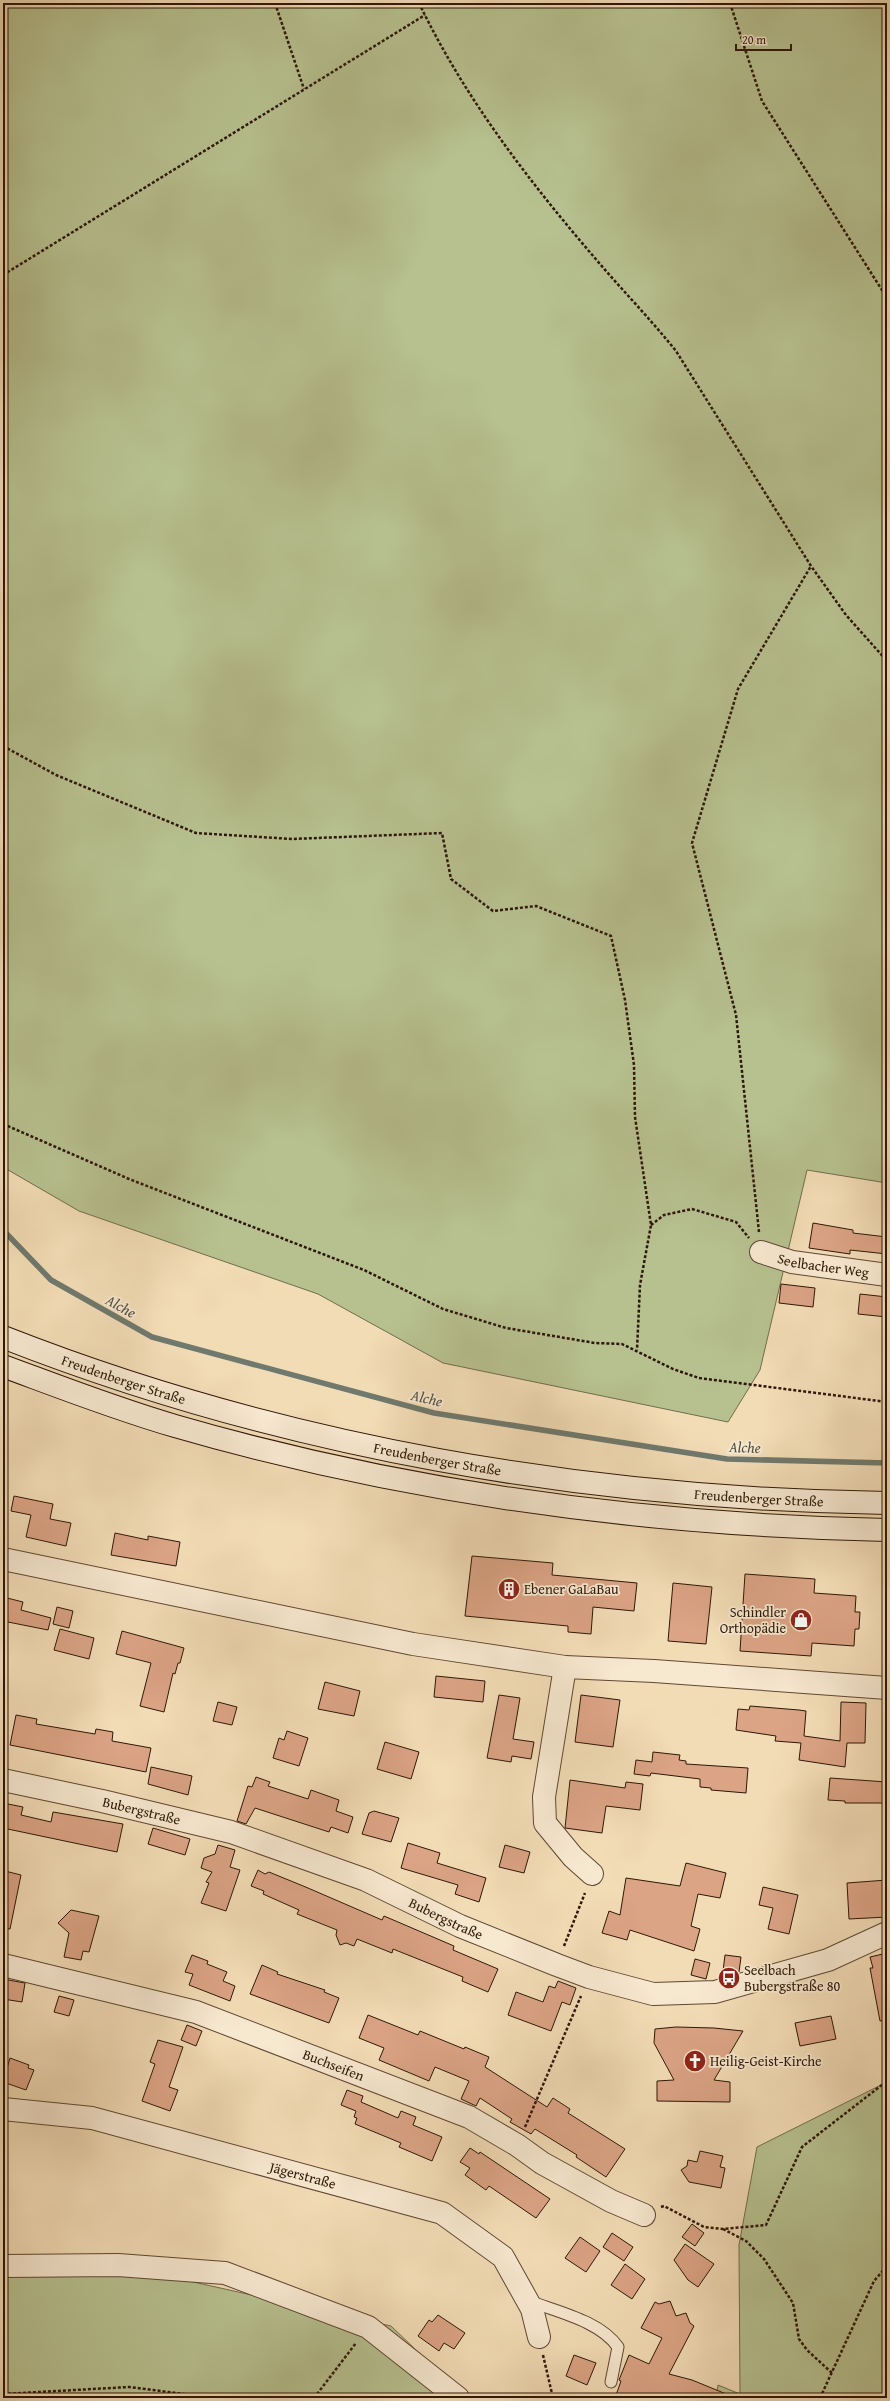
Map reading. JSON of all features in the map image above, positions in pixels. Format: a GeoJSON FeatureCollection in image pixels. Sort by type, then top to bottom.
{"type":"FeatureCollection","features":[{"type":"Feature","properties":{"kind":"street","name":"Seelbacher Weg"},"geometry":{"type":"LineString","coordinates":[[761,1252],[792,1262],[887,1275]]}},
{"type":"Feature","properties":{"kind":"street","name":"Freudenberger Straße"},"geometry":{"type":"LineString","coordinates":[[3,1337],[92,1370],[179,1397],[266,1422],[376,1448],[491,1469],[606,1484],[717,1495],[887,1504]]}},
{"type":"Feature","properties":{"kind":"street","name":"Freudenberger Straße"},"geometry":{"type":"LineString","coordinates":[[3,1366],[86,1397],[166,1423],[264,1450],[371,1474],[491,1497],[605,1512],[719,1523],[887,1530]]}},
{"type":"Feature","properties":{"kind":"street"},"geometry":{"type":"LineString","coordinates":[[3,1560],[413,1644],[565,1668],[654,1672],[887,1688]]}},
{"type":"Feature","properties":{"kind":"street"},"geometry":{"type":"LineString","coordinates":[[565,1668],[544,1797],[545,1823],[573,1857],[592,1874]]}},
{"type":"Feature","properties":{"kind":"street","name":"Bubergstraße"},"geometry":{"type":"LineString","coordinates":[[3,1780],[102,1801],[231,1832],[366,1880],[460,1926],[557,1965],[589,1977],[653,1994],[715,1992],[828,1960],[887,1933]]}},
{"type":"Feature","properties":{"kind":"street","name":"Buchseifen"},"geometry":{"type":"LineString","coordinates":[[3,1965],[196,2012],[469,2117],[517,2145],[548,2167],[611,2201],[644,2215]]}},
{"type":"Feature","properties":{"kind":"street","name":"Jägerstraße"},"geometry":{"type":"LineString","coordinates":[[3,2109],[92,2118],[442,2214],[503,2257],[532,2309],[539,2337]]}},
{"type":"Feature","properties":{"kind":"street"},"geometry":{"type":"LineString","coordinates":[[3,2266],[118,2265],[225,2273],[368,2327],[458,2398]]}},
{"type":"Feature","properties":{"kind":"lane"},"geometry":{"type":"LineString","coordinates":[[527,2300],[588,2324],[611,2338],[618,2347],[611,2382]]}},
{"type":"Feature","properties":{"kind":"path"},"geometry":{"type":"LineString","coordinates":[[275,3],[304,89]]}},
{"type":"Feature","properties":{"kind":"path"},"geometry":{"type":"LineString","coordinates":[[419,3],[481,111],[524,171],[600,264],[653,322],[676,351],[811,566],[846,615],[887,660]]}},
{"type":"Feature","properties":{"kind":"path"},"geometry":{"type":"LineString","coordinates":[[730,3],[762,101],[887,298]]}},
{"type":"Feature","properties":{"kind":"path"},"geometry":{"type":"LineString","coordinates":[[3,275],[425,15]]}},
{"type":"Feature","properties":{"kind":"path"},"geometry":{"type":"LineString","coordinates":[[761,1252],[736,1015],[692,843],[738,689],[811,566]]}},
{"type":"Feature","properties":{"kind":"path"},"geometry":{"type":"LineString","coordinates":[[3,746],[56,775],[196,833],[292,839],[442,833],[452,879],[493,911],[536,906],[611,936],[625,1000],[634,1066],[634,1117],[651,1225],[640,1285],[637,1350]]}},
{"type":"Feature","properties":{"kind":"path"},"geometry":{"type":"LineString","coordinates":[[3,1124],[129,1179],[364,1270],[444,1309],[506,1328],[595,1343],[622,1344],[637,1350],[673,1369],[699,1378],[887,1402]]}},
{"type":"Feature","properties":{"kind":"path"},"geometry":{"type":"LineString","coordinates":[[651,1225],[664,1215],[692,1209],[736,1222],[761,1252]]}},
{"type":"Feature","properties":{"kind":"path"},"geometry":{"type":"LineString","coordinates":[[557,1965],[592,1874]]}},
{"type":"Feature","properties":{"kind":"path"},"geometry":{"type":"LineString","coordinates":[[517,2145],[589,1977]]}},
{"type":"Feature","properties":{"kind":"path"},"geometry":{"type":"LineString","coordinates":[[644,2215],[664,2206],[704,2228],[722,2229],[766,2225],[802,2147],[887,2081]]}},
{"type":"Feature","properties":{"kind":"path"},"geometry":{"type":"LineString","coordinates":[[722,2229],[746,2241],[764,2259],[793,2304],[800,2339],[807,2350],[832,2373]]}},
{"type":"Feature","properties":{"kind":"path"},"geometry":{"type":"LineString","coordinates":[[820,2398],[874,2281],[887,2266]]}},
{"type":"Feature","properties":{"kind":"path"},"geometry":{"type":"LineString","coordinates":[[314,2398],[368,2327]]}},
{"type":"Feature","properties":{"kind":"path"},"geometry":{"type":"LineString","coordinates":[[539,2337],[553,2398]]}},
{"type":"Feature","properties":{"kind":"path"},"geometry":{"type":"LineString","coordinates":[[3,2394],[129,2387],[216,2398]]}},
{"type":"Feature","properties":{"kind":"green space"},"geometry":{"type":"Polygon","coordinates":[[[3,3],[887,3],[887,1183],[807,1170],[760,1370],[728,1422],[443,1363],[318,1294],[79,1211],[3,1167],[3,3]]]}},
{"type":"Feature","properties":{"kind":"green space"},"geometry":{"type":"Polygon","coordinates":[[[887,2082],[887,2398],[716,2398],[718,2385],[740,2394],[739,2245],[757,2147],[887,2082]]]}},
{"type":"Feature","properties":{"kind":"green space"},"geometry":{"type":"Polygon","coordinates":[[[81,2257],[391,2326],[466,2398],[3,2398],[3,2261],[81,2257]]]}},
{"type":"Feature","properties":{"kind":"building"},"geometry":{"type":"Polygon","coordinates":[[[813,1223],[853,1230],[853,1233],[887,1237],[887,1254],[850,1250],[850,1254],[809,1248],[813,1223]]]}},
{"type":"Feature","properties":{"kind":"building"},"geometry":{"type":"Polygon","coordinates":[[[781,1284],[815,1288],[813,1307],[779,1303],[781,1284]]]}},
{"type":"Feature","properties":{"kind":"building"},"geometry":{"type":"Polygon","coordinates":[[[860,1294],[887,1297],[887,1317],[858,1314],[860,1294]]]}},
{"type":"Feature","properties":{"kind":"building"},"geometry":{"type":"Polygon","coordinates":[[[14,1496],[53,1504],[50,1519],[71,1523],[66,1546],[26,1537],[31,1515],[11,1511],[14,1496]]]}},
{"type":"Feature","properties":{"kind":"building"},"geometry":{"type":"Polygon","coordinates":[[[115,1533],[148,1540],[148,1536],[180,1542],[176,1566],[111,1555],[115,1533]]]}},
{"type":"Feature","properties":{"kind":"building"},"geometry":{"type":"Polygon","coordinates":[[[472,1556],[553,1563],[552,1575],[637,1583],[634,1611],[593,1607],[591,1634],[568,1632],[568,1626],[465,1616],[472,1556]]]}},
{"type":"Feature","properties":{"kind":"building","name":"Schindler Orthopädie"},"geometry":{"type":"Polygon","coordinates":[[[745,1574],[815,1579],[814,1593],[856,1596],[855,1612],[860,1612],[859,1629],[855,1629],[854,1646],[812,1643],[811,1656],[740,1651],[745,1574]]]}},
{"type":"Feature","properties":{"kind":"building"},"geometry":{"type":"Polygon","coordinates":[[[673,1583],[712,1587],[706,1644],[668,1641],[673,1583]]]}},
{"type":"Feature","properties":{"kind":"building"},"geometry":{"type":"Polygon","coordinates":[[[3,1597],[23,1602],[21,1610],[51,1618],[48,1630],[3,1621],[3,1597]]]}},
{"type":"Feature","properties":{"kind":"building"},"geometry":{"type":"Polygon","coordinates":[[[57,1607],[73,1611],[69,1628],[53,1624],[57,1607]]]}},
{"type":"Feature","properties":{"kind":"building"},"geometry":{"type":"Polygon","coordinates":[[[60,1629],[94,1638],[89,1659],[54,1650],[60,1629]]]}},
{"type":"Feature","properties":{"kind":"building"},"geometry":{"type":"Polygon","coordinates":[[[122,1631],[184,1648],[180,1663],[178,1663],[175,1674],[173,1673],[164,1712],[140,1706],[151,1663],[116,1654],[122,1631]]]}},
{"type":"Feature","properties":{"kind":"building"},"geometry":{"type":"Polygon","coordinates":[[[436,1676],[485,1681],[483,1702],[434,1697],[436,1676]]]}},
{"type":"Feature","properties":{"kind":"building"},"geometry":{"type":"Polygon","coordinates":[[[325,1682],[360,1691],[354,1716],[318,1709],[325,1682]]]}},
{"type":"Feature","properties":{"kind":"building"},"geometry":{"type":"Polygon","coordinates":[[[499,1695],[520,1698],[513,1739],[534,1742],[531,1759],[512,1756],[511,1762],[487,1758],[499,1695]]]}},
{"type":"Feature","properties":{"kind":"building"},"geometry":{"type":"Polygon","coordinates":[[[581,1695],[620,1700],[613,1747],[575,1742],[581,1695]]]}},
{"type":"Feature","properties":{"kind":"building"},"geometry":{"type":"Polygon","coordinates":[[[218,1702],[237,1707],[232,1725],[213,1721],[218,1702]]]}},
{"type":"Feature","properties":{"kind":"building"},"geometry":{"type":"Polygon","coordinates":[[[841,1702],[866,1703],[865,1743],[847,1743],[845,1767],[799,1760],[801,1743],[775,1741],[776,1736],[736,1730],[738,1709],[749,1710],[750,1706],[799,1710],[806,1711],[804,1736],[840,1741],[841,1702]]]}},
{"type":"Feature","properties":{"kind":"building"},"geometry":{"type":"Polygon","coordinates":[[[16,1715],[37,1719],[36,1724],[95,1734],[96,1729],[113,1732],[112,1741],[151,1748],[146,1772],[10,1745],[16,1715]]]}},
{"type":"Feature","properties":{"kind":"building"},"geometry":{"type":"Polygon","coordinates":[[[287,1731],[308,1738],[299,1766],[273,1758],[279,1738],[284,1740],[287,1731]]]}},
{"type":"Feature","properties":{"kind":"building"},"geometry":{"type":"Polygon","coordinates":[[[385,1742],[419,1752],[411,1779],[377,1769],[385,1742]]]}},
{"type":"Feature","properties":{"kind":"building"},"geometry":{"type":"Polygon","coordinates":[[[653,1752],[680,1755],[679,1760],[686,1761],[686,1764],[748,1768],[746,1793],[711,1790],[711,1788],[700,1787],[700,1779],[651,1773],[650,1776],[634,1774],[636,1760],[652,1762],[653,1752]]]}},
{"type":"Feature","properties":{"kind":"building"},"geometry":{"type":"Polygon","coordinates":[[[151,1767],[192,1776],[188,1795],[148,1784],[151,1767]]]}},
{"type":"Feature","properties":{"kind":"building"},"geometry":{"type":"Polygon","coordinates":[[[256,1777],[270,1782],[268,1786],[308,1799],[311,1790],[339,1800],[336,1811],[353,1817],[348,1833],[331,1827],[329,1832],[255,1808],[246,1824],[237,1821],[248,1786],[252,1787],[256,1777]]]}},
{"type":"Feature","properties":{"kind":"building"},"geometry":{"type":"Polygon","coordinates":[[[830,1778],[887,1782],[887,1803],[845,1803],[845,1801],[828,1800],[830,1778]]]}},
{"type":"Feature","properties":{"kind":"building"},"geometry":{"type":"Polygon","coordinates":[[[570,1780],[625,1788],[626,1782],[643,1784],[640,1810],[606,1806],[602,1833],[565,1828],[570,1780]]]}},
{"type":"Feature","properties":{"kind":"building"},"geometry":{"type":"Polygon","coordinates":[[[3,1803],[23,1807],[21,1815],[51,1822],[53,1812],[123,1824],[117,1852],[3,1828],[3,1803]]]}},
{"type":"Feature","properties":{"kind":"building"},"geometry":{"type":"Polygon","coordinates":[[[374,1811],[399,1818],[391,1842],[362,1834],[369,1813],[374,1811]]]}},
{"type":"Feature","properties":{"kind":"building"},"geometry":{"type":"Polygon","coordinates":[[[153,1828],[190,1839],[185,1855],[148,1844],[153,1828]]]}},
{"type":"Feature","properties":{"kind":"building"},"geometry":{"type":"Polygon","coordinates":[[[408,1843],[440,1853],[437,1863],[486,1878],[479,1902],[455,1894],[458,1885],[401,1868],[408,1843]]]}},
{"type":"Feature","properties":{"kind":"building"},"geometry":{"type":"Polygon","coordinates":[[[218,1845],[235,1850],[230,1867],[240,1870],[226,1911],[201,1903],[209,1883],[206,1882],[212,1872],[201,1868],[204,1858],[215,1854],[218,1845]]]}},
{"type":"Feature","properties":{"kind":"building"},"geometry":{"type":"Polygon","coordinates":[[[505,1845],[530,1852],[524,1873],[499,1867],[505,1845]]]}},
{"type":"Feature","properties":{"kind":"building"},"geometry":{"type":"Polygon","coordinates":[[[686,1863],[726,1873],[720,1898],[698,1894],[691,1926],[700,1929],[694,1951],[630,1930],[627,1940],[602,1933],[609,1911],[620,1915],[626,1878],[680,1886],[686,1863]]]}},
{"type":"Feature","properties":{"kind":"building"},"geometry":{"type":"Polygon","coordinates":[[[258,1870],[265,1874],[269,1872],[382,1920],[384,1916],[454,1946],[453,1950],[498,1969],[488,1992],[462,1981],[463,1977],[393,1949],[392,1953],[357,1939],[354,1946],[346,1943],[340,1945],[336,1935],[337,1930],[297,1914],[299,1910],[263,1894],[264,1891],[251,1886],[258,1870]]]}},
{"type":"Feature","properties":{"kind":"building"},"geometry":{"type":"Polygon","coordinates":[[[5,1871],[21,1875],[10,1929],[3,1928],[5,1871]]]}},
{"type":"Feature","properties":{"kind":"building"},"geometry":{"type":"Polygon","coordinates":[[[887,1880],[887,1917],[849,1919],[847,1883],[887,1880]]]}},
{"type":"Feature","properties":{"kind":"building"},"geometry":{"type":"Polygon","coordinates":[[[763,1887],[798,1895],[789,1934],[768,1929],[773,1908],[759,1905],[763,1887]]]}},
{"type":"Feature","properties":{"kind":"building"},"geometry":{"type":"Polygon","coordinates":[[[71,1910],[99,1916],[89,1952],[83,1951],[81,1960],[64,1957],[69,1933],[58,1923],[71,1910]]]}},
{"type":"Feature","properties":{"kind":"building"},"geometry":{"type":"Polygon","coordinates":[[[887,1953],[887,2020],[880,2021],[870,1968],[873,1968],[870,1957],[887,1953]]]}},
{"type":"Feature","properties":{"kind":"building"},"geometry":{"type":"Polygon","coordinates":[[[192,1955],[208,1961],[207,1964],[227,1972],[223,1981],[235,1986],[230,2001],[189,1985],[193,1974],[185,1972],[192,1955]]]}},
{"type":"Feature","properties":{"kind":"building"},"geometry":{"type":"Polygon","coordinates":[[[725,1955],[741,1957],[739,1972],[723,1971],[725,1955]]]}},
{"type":"Feature","properties":{"kind":"building"},"geometry":{"type":"Polygon","coordinates":[[[695,1959],[710,1963],[706,1979],[691,1975],[695,1959]]]}},
{"type":"Feature","properties":{"kind":"building"},"geometry":{"type":"Polygon","coordinates":[[[262,1965],[278,1972],[277,1974],[325,1990],[324,1992],[339,1998],[329,2023],[250,1994],[262,1965]]]}},
{"type":"Feature","properties":{"kind":"building"},"geometry":{"type":"Polygon","coordinates":[[[3,1979],[25,1983],[22,2002],[3,1999],[3,1979]]]}},
{"type":"Feature","properties":{"kind":"building"},"geometry":{"type":"Polygon","coordinates":[[[558,1981],[576,1988],[570,2005],[562,2002],[551,2031],[508,2015],[516,1992],[543,2002],[549,1986],[555,1988],[558,1981]]]}},
{"type":"Feature","properties":{"kind":"building"},"geometry":{"type":"Polygon","coordinates":[[[59,1996],[74,2000],[69,2016],[54,2012],[59,1996]]]}},
{"type":"Feature","properties":{"kind":"building"},"geometry":{"type":"Polygon","coordinates":[[[368,2015],[418,2035],[420,2031],[464,2049],[465,2047],[489,2057],[485,2067],[547,2107],[553,2098],[570,2109],[568,2113],[625,2149],[606,2177],[576,2157],[577,2155],[535,2129],[531,2134],[510,2122],[512,2119],[480,2098],[476,2106],[461,2099],[469,2081],[435,2067],[429,2081],[379,2060],[384,2048],[359,2038],[368,2015]]]}},
{"type":"Feature","properties":{"kind":"building"},"geometry":{"type":"Polygon","coordinates":[[[831,2016],[836,2039],[800,2046],[795,2023],[831,2016]]]}},
{"type":"Feature","properties":{"kind":"building"},"geometry":{"type":"Polygon","coordinates":[[[187,2025],[202,2031],[196,2046],[181,2040],[187,2025]]]}},
{"type":"Feature","properties":{"kind":"building","name":"Heilig-Geist-Kirche"},"geometry":{"type":"Polygon","coordinates":[[[676,2027],[714,2028],[743,2031],[714,2080],[730,2082],[730,2102],[657,2101],[657,2081],[674,2080],[654,2043],[655,2029],[676,2027]]]}},
{"type":"Feature","properties":{"kind":"building"},"geometry":{"type":"Polygon","coordinates":[[[158,2040],[183,2047],[169,2087],[178,2090],[170,2111],[142,2101],[155,2064],[150,2062],[158,2040]]]}},
{"type":"Feature","properties":{"kind":"building"},"geometry":{"type":"Polygon","coordinates":[[[10,2058],[29,2065],[28,2068],[34,2070],[26,2090],[3,2082],[10,2058]]]}},
{"type":"Feature","properties":{"kind":"building"},"geometry":{"type":"Polygon","coordinates":[[[347,2090],[363,2096],[361,2102],[398,2118],[401,2111],[416,2117],[413,2125],[442,2137],[432,2161],[399,2147],[401,2143],[355,2124],[357,2118],[354,2117],[356,2111],[341,2105],[347,2090]]]}},
{"type":"Feature","properties":{"kind":"building"},"geometry":{"type":"Polygon","coordinates":[[[470,2148],[479,2154],[480,2152],[550,2199],[536,2218],[489,2186],[486,2190],[465,2175],[470,2168],[460,2162],[470,2148]]]}},
{"type":"Feature","properties":{"kind":"building"},"geometry":{"type":"Polygon","coordinates":[[[700,2151],[723,2156],[720,2167],[725,2168],[721,2188],[689,2182],[681,2170],[687,2166],[688,2160],[697,2162],[700,2151]]]}},
{"type":"Feature","properties":{"kind":"building"},"geometry":{"type":"Polygon","coordinates":[[[692,2224],[704,2233],[695,2246],[682,2237],[692,2224]]]}},
{"type":"Feature","properties":{"kind":"building"},"geometry":{"type":"Polygon","coordinates":[[[612,2233],[633,2247],[624,2261],[603,2247],[612,2233]]]}},
{"type":"Feature","properties":{"kind":"building"},"geometry":{"type":"Polygon","coordinates":[[[580,2237],[600,2251],[586,2272],[565,2258],[580,2237]]]}},
{"type":"Feature","properties":{"kind":"building"},"geometry":{"type":"Polygon","coordinates":[[[685,2244],[714,2264],[698,2287],[688,2280],[674,2260],[685,2244]]]}},
{"type":"Feature","properties":{"kind":"building"},"geometry":{"type":"Polygon","coordinates":[[[625,2264],[645,2279],[632,2299],[611,2285],[625,2264]]]}},
{"type":"Feature","properties":{"kind":"building"},"geometry":{"type":"Polygon","coordinates":[[[670,2301],[676,2316],[686,2313],[690,2323],[694,2326],[669,2374],[692,2380],[736,2398],[615,2398],[621,2381],[619,2380],[629,2355],[649,2364],[662,2338],[641,2328],[655,2302],[659,2304],[670,2301]]]}},
{"type":"Feature","properties":{"kind":"building"},"geometry":{"type":"Polygon","coordinates":[[[438,2315],[465,2333],[454,2349],[444,2343],[439,2351],[418,2336],[429,2320],[432,2322],[438,2315]]]}},
{"type":"Feature","properties":{"kind":"building"},"geometry":{"type":"Polygon","coordinates":[[[574,2355],[596,2363],[587,2385],[566,2376],[574,2355]]]}},
{"type":"Feature","properties":{"kind":"waterway","name":"Alche"},"geometry":{"type":"LineString","coordinates":[[3,1230],[51,1280],[152,1337],[434,1413],[727,1459],[887,1463]]}},
{"type":"Feature","properties":{"kind":"place","name":"Ebener GaLaBau"},"geometry":{"type":"Point","coordinates":[509,1589]}},
{"type":"Feature","properties":{"kind":"place","name":"Schindler Orthopädie"},"geometry":{"type":"Point","coordinates":[801,1620]}},
{"type":"Feature","properties":{"kind":"place","name":"Seelbach Bubergstraße 80"},"geometry":{"type":"Point","coordinates":[729,1978]}},
{"type":"Feature","properties":{"kind":"place","name":"Heilig-Geist-Kirche"},"geometry":{"type":"Point","coordinates":[695,2061]}}]}
